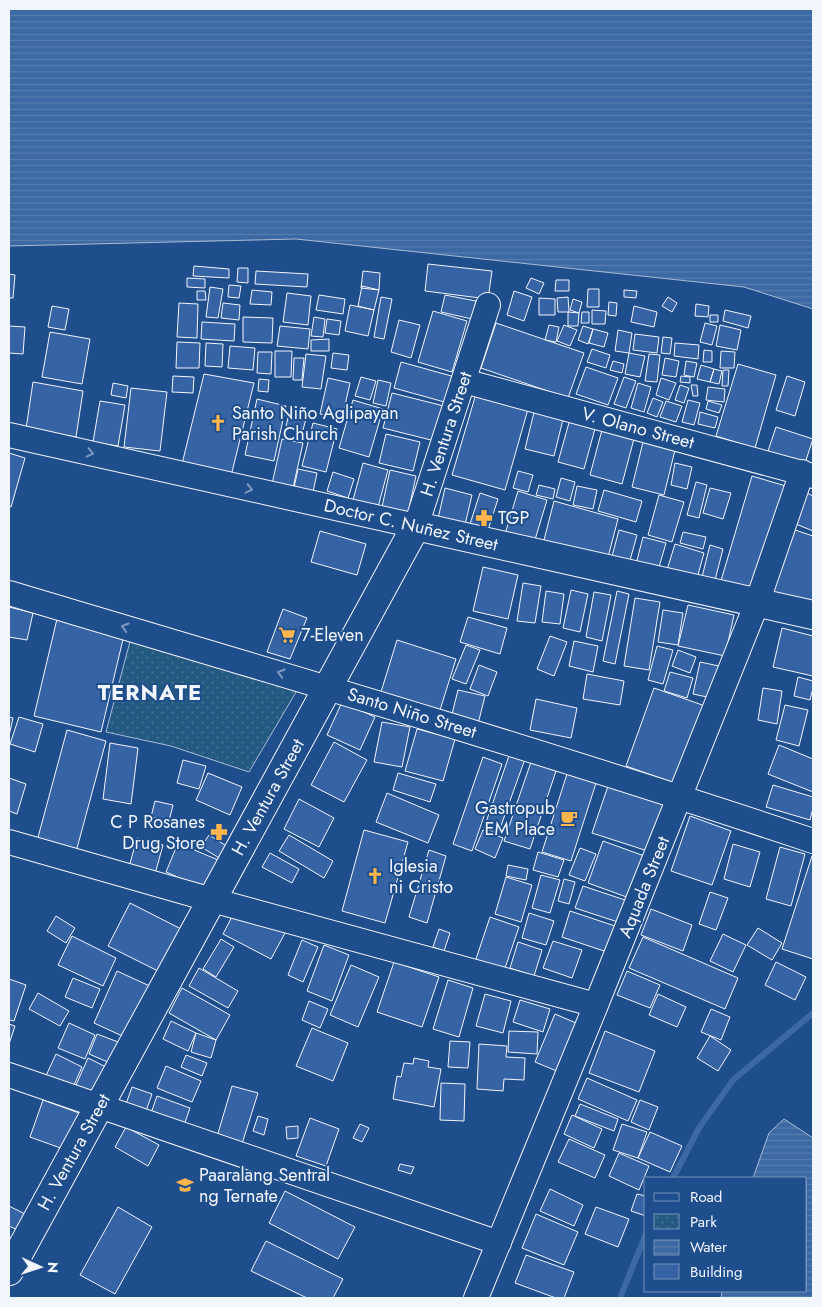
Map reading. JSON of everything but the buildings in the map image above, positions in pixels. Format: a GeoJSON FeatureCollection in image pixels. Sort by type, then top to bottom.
{"type":"FeatureCollection","features":[{"type":"Feature","properties":{"kind":"main road","name":"Doctor C. Nuñez Street"},"geometry":{"type":"LineString","coordinates":[[416,526],[813,615]]}},
{"type":"Feature","properties":{"kind":"main road","name":"H. Ventura Street"},"geometry":{"type":"LineString","coordinates":[[9,1271],[416,526]]}},
{"type":"Feature","properties":{"kind":"street","name":"H. Ventura Street"},"geometry":{"type":"LineString","coordinates":[[416,526],[488,305]]}},
{"type":"Feature","properties":{"kind":"street","name":"V. Olano Street"},"geometry":{"type":"LineString","coordinates":[[464,381],[808,474]]}},
{"type":"Feature","properties":{"kind":"street","name":"Doctor C. Nuñez Street"},"geometry":{"type":"LineString","coordinates":[[9,436],[416,526]]}},
{"type":"Feature","properties":{"kind":"street","name":"Aquada Street"},"geometry":{"type":"LineString","coordinates":[[476,1298],[596,1006],[808,474]]}},
{"type":"Feature","properties":{"kind":"street","name":"Santo Niño Street"},"geometry":{"type":"LineString","coordinates":[[9,593],[328,687],[680,796],[813,840]]}},
{"type":"Feature","properties":{"kind":"street"},"geometry":{"type":"LineString","coordinates":[[9,842],[596,1006]]}},
{"type":"Feature","properties":{"kind":"street"},"geometry":{"type":"LineString","coordinates":[[9,1075],[499,1243]]}},
{"type":"Feature","properties":{"kind":"green space"},"geometry":{"type":"Polygon","coordinates":[[[132,634],[299,687],[249,772],[171,746],[106,732],[132,634]]]}},
{"type":"Feature","properties":{"kind":"water"},"geometry":{"type":"Polygon","coordinates":[[[9,9],[813,9],[813,309],[744,287],[296,239],[9,246],[9,9]]]}},
{"type":"Feature","properties":{"kind":"water"},"geometry":{"type":"Polygon","coordinates":[[[784,1119],[813,1138],[813,1298],[721,1298],[722,1292],[807,1292],[807,1177],[753,1177],[769,1133],[784,1119]]]}},
{"type":"Feature","properties":{"kind":"waterway"},"geometry":{"type":"LineString","coordinates":[[674,1177],[699,1128],[733,1080],[813,1013]]}},
{"type":"Feature","properties":{"kind":"waterway"},"geometry":{"type":"LineString","coordinates":[[620,1298],[644,1239]]}},
{"type":"Feature","properties":{"kind":"place","name":"Santo Niño Aglipayan Parish Church"},"geometry":{"type":"Point","coordinates":[218,423]}},
{"type":"Feature","properties":{"kind":"place","name":"TGP"},"geometry":{"type":"Point","coordinates":[484,518]}},
{"type":"Feature","properties":{"kind":"place","name":"7-Eleven"},"geometry":{"type":"Point","coordinates":[287,635]}},
{"type":"Feature","properties":{"kind":"place","name":"Gastropub EM Place"},"geometry":{"type":"Point","coordinates":[569,818]}},
{"type":"Feature","properties":{"kind":"place","name":"C P Rosanes Drug Store"},"geometry":{"type":"Point","coordinates":[219,832]}},
{"type":"Feature","properties":{"kind":"place","name":"Iglesia ni Cristo"},"geometry":{"type":"Point","coordinates":[375,876]}},
{"type":"Feature","properties":{"kind":"place","name":"Paaralang Sentral ng Ternate"},"geometry":{"type":"Point","coordinates":[185,1185]}},
{"type":"Feature","properties":{"kind":"district","name":"TERNATE"},"geometry":{"type":"Point","coordinates":[150,692]}}]}
